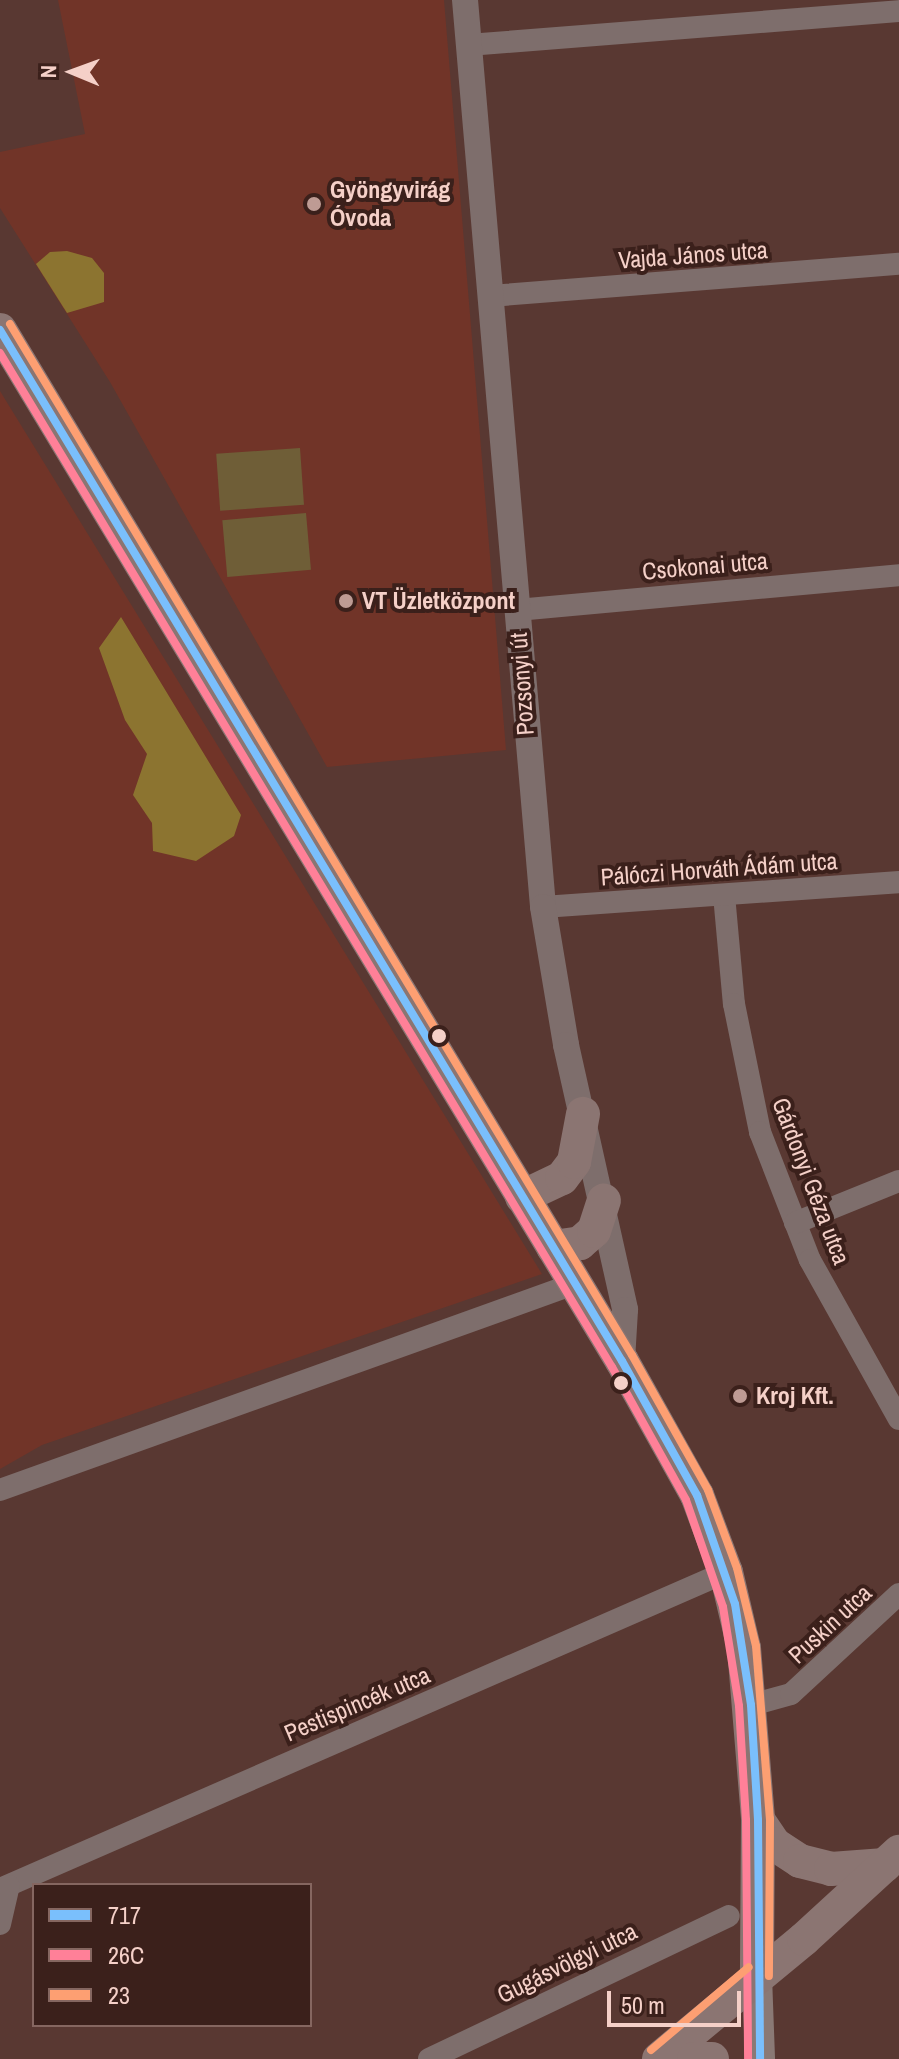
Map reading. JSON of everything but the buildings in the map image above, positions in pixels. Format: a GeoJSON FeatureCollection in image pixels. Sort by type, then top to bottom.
{"type":"FeatureCollection","features":[{"type":"Feature","properties":{"kind":"main road"},"geometry":{"type":"LineString","coordinates":[[0,330],[622,1361],[697,1495],[726,1572],[751,1705],[758,1820],[760,2059]]}},
{"type":"Feature","properties":{"kind":"main road"},"geometry":{"type":"LineString","coordinates":[[522,1197],[562,1178],[574,1162],[583,1114]]}},
{"type":"Feature","properties":{"kind":"main road"},"geometry":{"type":"LineString","coordinates":[[553,1247],[580,1243],[594,1231],[604,1201]]}},
{"type":"Feature","properties":{"kind":"main road"},"geometry":{"type":"LineString","coordinates":[[758,1820],[774,1844],[800,1861],[831,1869],[892,1858]]}},
{"type":"Feature","properties":{"kind":"main road"},"geometry":{"type":"LineString","coordinates":[[659,2059],[892,1858]]}},
{"type":"Feature","properties":{"kind":"main road"},"geometry":{"type":"LineString","coordinates":[[694,2059],[712,2059]]}},
{"type":"Feature","properties":{"kind":"street","name":"Pozsonyi út"},"geometry":{"type":"LineString","coordinates":[[465,0],[543,907],[625,1310],[622,1361]]}},
{"type":"Feature","properties":{"kind":"street"},"geometry":{"type":"LineString","coordinates":[[468,45],[899,11]]}},
{"type":"Feature","properties":{"kind":"street","name":"Vajda János utca"},"geometry":{"type":"LineString","coordinates":[[490,296],[899,264]]}},
{"type":"Feature","properties":{"kind":"street","name":"Csokonai utca"},"geometry":{"type":"LineString","coordinates":[[517,610],[899,575]]}},
{"type":"Feature","properties":{"kind":"street","name":"Pálóczi Horváth Ádám utca"},"geometry":{"type":"LineString","coordinates":[[543,907],[899,882]]}},
{"type":"Feature","properties":{"kind":"street","name":"Gárdonyi Géza utca"},"geometry":{"type":"LineString","coordinates":[[724,895],[747,1083],[795,1223],[834,1307],[899,1419]]}},
{"type":"Feature","properties":{"kind":"street"},"geometry":{"type":"LineString","coordinates":[[795,1223],[899,1181]]}},
{"type":"Feature","properties":{"kind":"street"},"geometry":{"type":"LineString","coordinates":[[0,1490],[574,1284]]}},
{"type":"Feature","properties":{"kind":"street","name":"Pestispincék utca"},"geometry":{"type":"LineString","coordinates":[[0,1924],[4,1888],[71,1854],[726,1572]]}},
{"type":"Feature","properties":{"kind":"street","name":"Puskin utca"},"geometry":{"type":"LineString","coordinates":[[751,1705],[791,1694],[899,1594]]}},
{"type":"Feature","properties":{"kind":"street","name":"Gugásvölgyi utca"},"geometry":{"type":"LineString","coordinates":[[429,2059],[729,1916]]}},
{"type":"Feature","properties":{"kind":"shaded area"},"geometry":{"type":"Polygon","coordinates":[[[58,0],[444,0],[506,750],[327,767],[110,382],[0,208],[0,152],[85,134],[58,0]]]}},
{"type":"Feature","properties":{"kind":"shaded area"},"geometry":{"type":"Polygon","coordinates":[[[67,251],[92,258],[104,273],[104,302],[67,313],[36,264],[50,252],[67,251]]]}},
{"type":"Feature","properties":{"kind":"shaded area"},"geometry":{"type":"Polygon","coordinates":[[[0,391],[542,1274],[42,1445],[0,1469],[0,391]]]}},
{"type":"Feature","properties":{"kind":"shaded area"},"geometry":{"type":"Polygon","coordinates":[[[300,448],[304,505],[220,511],[216,454],[300,448]]]}},
{"type":"Feature","properties":{"kind":"shaded area"},"geometry":{"type":"Polygon","coordinates":[[[306,513],[311,570],[227,577],[222,520],[306,513]]]}},
{"type":"Feature","properties":{"kind":"shaded area"},"geometry":{"type":"Polygon","coordinates":[[[121,617],[241,815],[234,836],[196,861],[153,851],[152,823],[133,795],[147,754],[125,720],[99,648],[121,617]]]}},
{"type":"Feature","properties":{"kind":"transit line","name":"23"},"geometry":{"type":"LineString","coordinates":[[10,324],[632,1355],[708,1490],[737,1568],[756,1646],[770,1819],[769,1976]]}},
{"type":"Feature","properties":{"kind":"transit line","name":"717"},"geometry":{"type":"LineString","coordinates":[[0,330],[622,1361],[697,1495],[735,1604],[751,1705],[758,1820],[760,2059]]}},
{"type":"Feature","properties":{"kind":"transit line","name":"26C"},"geometry":{"type":"LineString","coordinates":[[0,353],[612,1367],[686,1500],[723,1607],[739,1706],[746,1820],[748,2059]]}},
{"type":"Feature","properties":{"kind":"transit line","name":"23"},"geometry":{"type":"LineString","coordinates":[[651,2050],[749,1967]]}},
{"type":"Feature","properties":{"kind":"place","name":"Gyöngyvirág Óvoda"},"geometry":{"type":"Point","coordinates":[314,204]}},
{"type":"Feature","properties":{"kind":"place","name":"VT Üzletközpont"},"geometry":{"type":"Point","coordinates":[346,601]}},
{"type":"Feature","properties":{"kind":"place","name":"Kroj Kft."},"geometry":{"type":"Point","coordinates":[740,1396]}}]}
